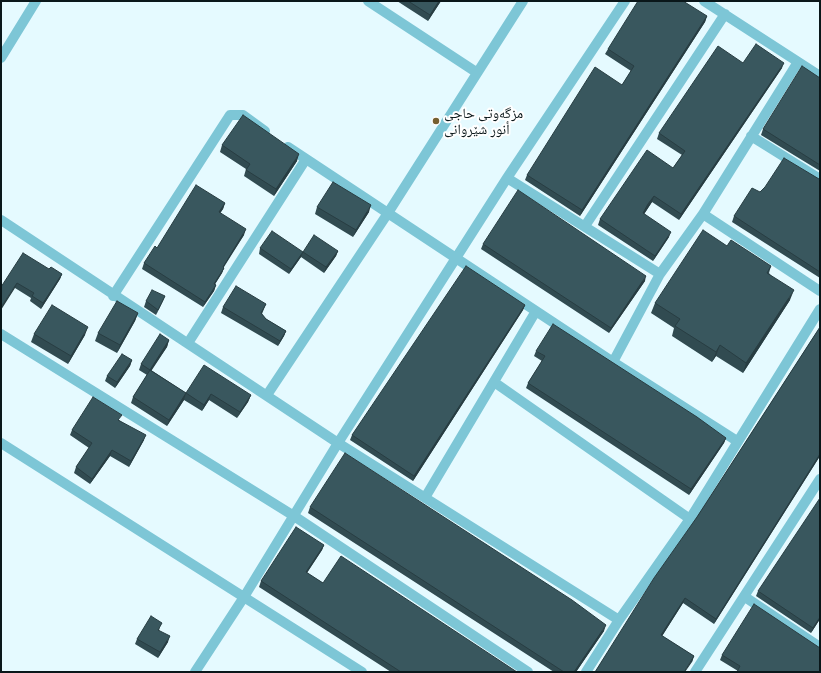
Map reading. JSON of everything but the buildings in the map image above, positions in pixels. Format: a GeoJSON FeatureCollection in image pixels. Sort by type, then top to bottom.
{"type":"FeatureCollection","features":[{"type":"Feature","properties":{"kind":"street"},"geometry":{"type":"LineString","coordinates":[[1,58],[36,1]]}},
{"type":"Feature","properties":{"kind":"street"},"geometry":{"type":"LineString","coordinates":[[368,1],[476,72]]}},
{"type":"Feature","properties":{"kind":"street"},"geometry":{"type":"LineString","coordinates":[[267,395],[388,213],[476,72],[523,1]]}},
{"type":"Feature","properties":{"kind":"street"},"geometry":{"type":"LineString","coordinates":[[199,671],[338,443],[507,178],[625,1]]}},
{"type":"Feature","properties":{"kind":"street"},"geometry":{"type":"LineString","coordinates":[[704,1],[820,76]]}},
{"type":"Feature","properties":{"kind":"street"},"geometry":{"type":"LineString","coordinates":[[585,226],[725,14]]}},
{"type":"Feature","properties":{"kind":"street"},"geometry":{"type":"LineString","coordinates":[[613,362],[660,274],[702,214],[798,62]]}},
{"type":"Feature","properties":{"kind":"street"},"geometry":{"type":"LineString","coordinates":[[113,296],[230,115],[242,115],[613,362],[737,441]]}},
{"type":"Feature","properties":{"kind":"street"},"geometry":{"type":"LineString","coordinates":[[752,136],[820,179]]}},
{"type":"Feature","properties":{"kind":"street"},"geometry":{"type":"LineString","coordinates":[[188,343],[306,159]]}},
{"type":"Feature","properties":{"kind":"street"},"geometry":{"type":"LineString","coordinates":[[507,178],[660,274]]}},
{"type":"Feature","properties":{"kind":"street"},"geometry":{"type":"LineString","coordinates":[[702,214],[820,291]]}},
{"type":"Feature","properties":{"kind":"street"},"geometry":{"type":"LineString","coordinates":[[1,220],[113,296],[188,343],[338,443],[426,496],[619,620]]}},
{"type":"Feature","properties":{"kind":"street"},"geometry":{"type":"LineString","coordinates":[[586,672],[619,620],[690,519],[820,309]]}},
{"type":"Feature","properties":{"kind":"street"},"geometry":{"type":"LineString","coordinates":[[426,496],[536,311]]}},
{"type":"Feature","properties":{"kind":"street"},"geometry":{"type":"LineString","coordinates":[[1,334],[294,516],[528,672]]}},
{"type":"Feature","properties":{"kind":"street"},"geometry":{"type":"LineString","coordinates":[[494,382],[690,519]]}},
{"type":"Feature","properties":{"kind":"street"},"geometry":{"type":"LineString","coordinates":[[1,443],[362,672]]}},
{"type":"Feature","properties":{"kind":"street"},"geometry":{"type":"LineString","coordinates":[[694,672],[745,597],[820,479]]}},
{"type":"Feature","properties":{"kind":"street"},"geometry":{"type":"LineString","coordinates":[[745,597],[820,646]]}},
{"type":"Feature","properties":{"kind":"place","name":"مزگەوتی حاجی أنور شێروانی"},"geometry":{"type":"Point","coordinates":[436,121]}}]}
